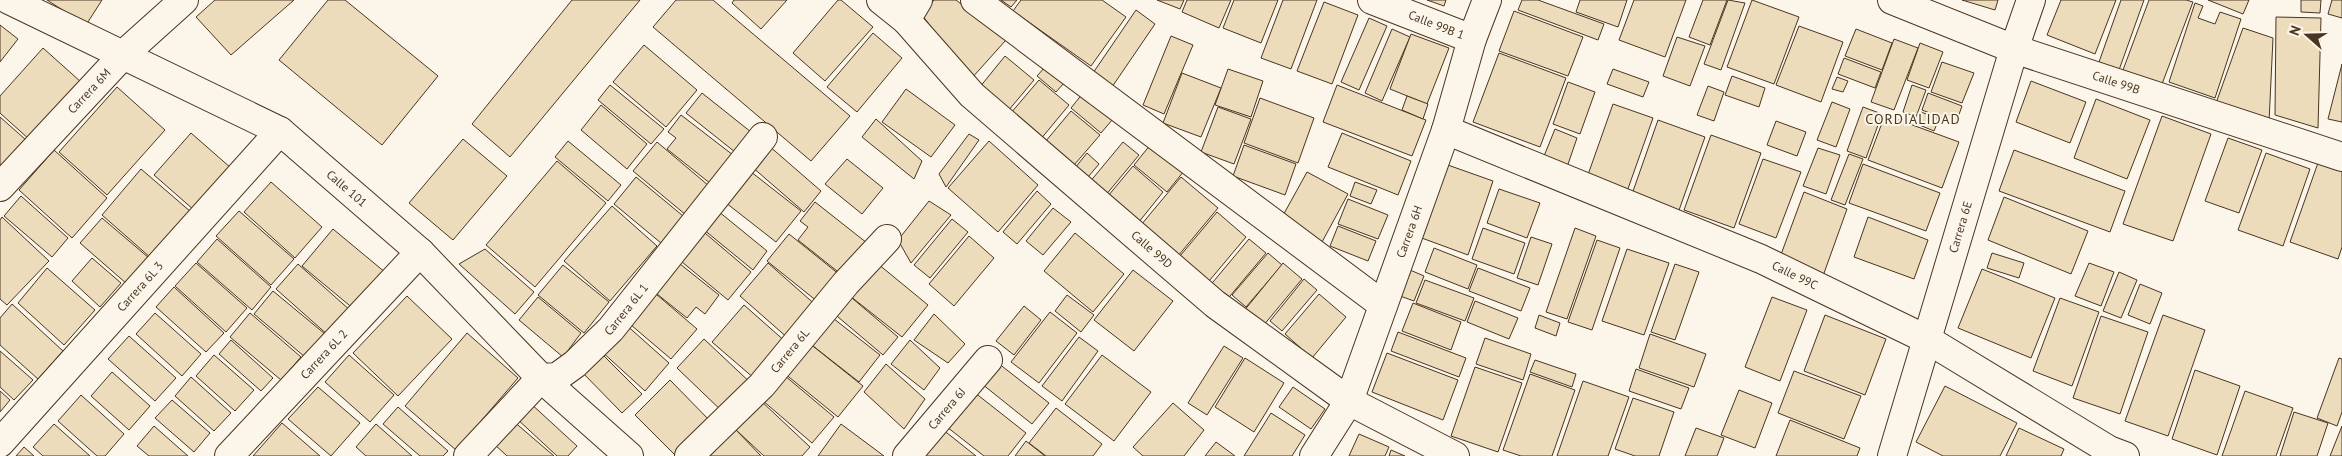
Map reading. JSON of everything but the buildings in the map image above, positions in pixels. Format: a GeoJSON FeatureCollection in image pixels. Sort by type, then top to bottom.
{"type":"FeatureCollection","features":[{"type":"Feature","properties":{"kind":"street","name":"Calle 101"},"geometry":{"type":"LineString","coordinates":[[9,0],[280,131],[420,252],[541,378],[629,456]]}},
{"type":"Feature","properties":{"kind":"street","name":"Carrera 6M"},"geometry":{"type":"LineString","coordinates":[[0,187],[124,54],[184,0]]}},
{"type":"Feature","properties":{"kind":"street","name":"Calle 99D"},"geometry":{"type":"LineString","coordinates":[[881,0],[912,10],[972,95],[1222,309],[1349,401],[1455,456]]}},
{"type":"Feature","properties":{"kind":"street"},"geometry":{"type":"LineString","coordinates":[[975,0],[1383,305]]}},
{"type":"Feature","properties":{"kind":"street","name":"Calle 99B 1"},"geometry":{"type":"LineString","coordinates":[[1372,0],[1472,39]]}},
{"type":"Feature","properties":{"kind":"street","name":"Carrera 6H"},"geometry":{"type":"LineString","coordinates":[[1314,456],[1349,401],[1446,130],[1472,39],[1487,0]]}},
{"type":"Feature","properties":{"kind":"street","name":"Calle 99B"},"geometry":{"type":"LineString","coordinates":[[1892,0],[2014,49],[2342,157]]}},
{"type":"Feature","properties":{"kind":"street","name":"Carrera 6E"},"geometry":{"type":"LineString","coordinates":[[1892,456],[2014,49],[2031,0]]}},
{"type":"Feature","properties":{"kind":"street","name":"Calle 99C"},"geometry":{"type":"LineString","coordinates":[[1446,130],[1761,260],[1928,340],[2109,450],[2125,456]]}},
{"type":"Feature","properties":{"kind":"street","name":"Carrera 6L 3"},"geometry":{"type":"LineString","coordinates":[[0,442],[280,131]]}},
{"type":"Feature","properties":{"kind":"street","name":"Carrera 6L 1"},"geometry":{"type":"LineString","coordinates":[[541,378],[557,377],[575,364],[611,329],[763,137]]}},
{"type":"Feature","properties":{"kind":"street","name":"Carrera 6L"},"geometry":{"type":"LineString","coordinates":[[689,456],[762,385],[846,283],[886,239]]}},
{"type":"Feature","properties":{"kind":"street","name":"Carrera 6L 2"},"geometry":{"type":"LineString","coordinates":[[228,456],[420,252]]}},
{"type":"Feature","properties":{"kind":"street","name":"Carrera 6J"},"geometry":{"type":"LineString","coordinates":[[907,456],[988,360]]}},
{"type":"Feature","properties":{"kind":"street"},"geometry":{"type":"LineString","coordinates":[[468,456],[541,378]]}},
{"type":"Feature","properties":{"kind":"district","name":"CORDIALIDAD"},"geometry":{"type":"Point","coordinates":[1913,119]}}]}
